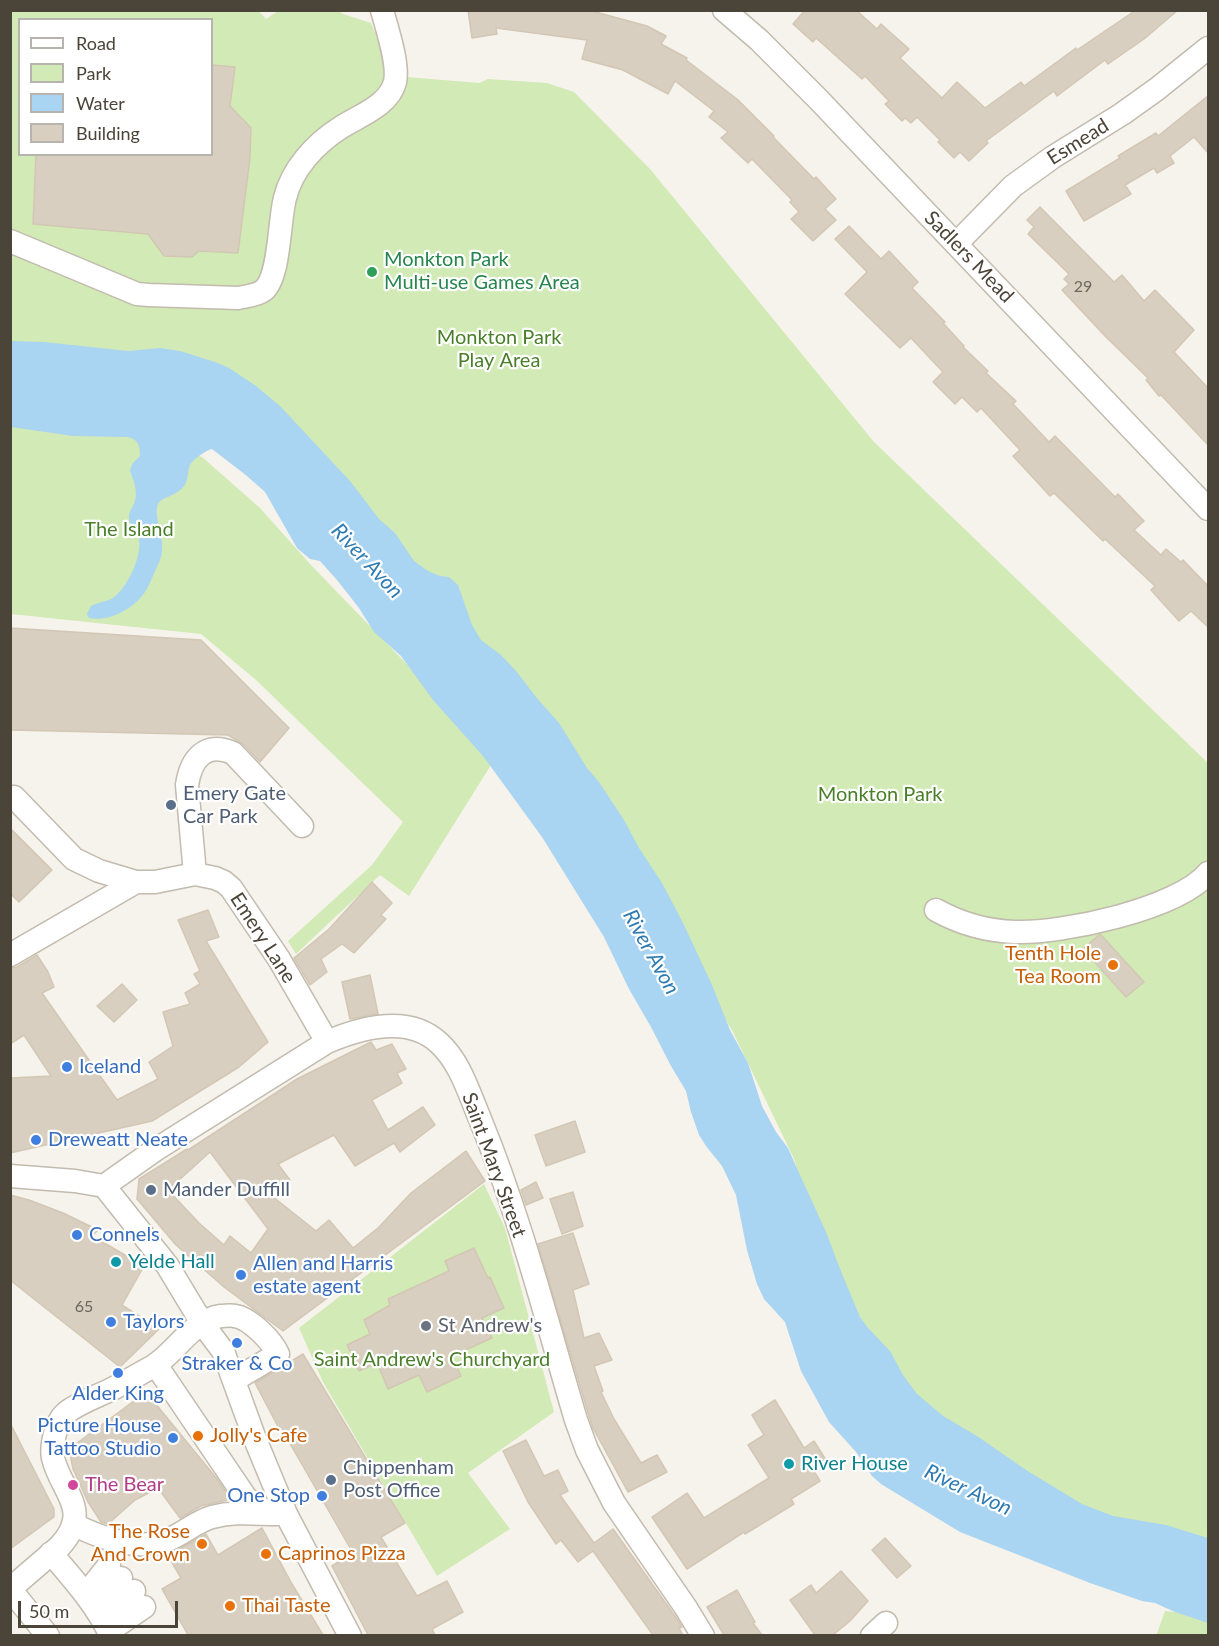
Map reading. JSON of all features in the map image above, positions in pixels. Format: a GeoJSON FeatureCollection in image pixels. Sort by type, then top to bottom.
{"type":"FeatureCollection","features":[{"type":"Feature","properties":{"kind":"street"},"geometry":{"type":"LineString","coordinates":[[10,241],[137,294],[238,298],[263,291],[272,278],[283,206],[292,177],[314,149],[340,127],[380,103],[387,97],[394,85],[394,58],[382,10]]}},
{"type":"Feature","properties":{"kind":"street","name":"Sadlers Mead"},"geometry":{"type":"LineString","coordinates":[[723,10],[790,69],[1209,509]]}},
{"type":"Feature","properties":{"kind":"street","name":"Esmead"},"geometry":{"type":"LineString","coordinates":[[956,244],[1012,186],[1053,157],[1122,114],[1209,48]]}},
{"type":"Feature","properties":{"kind":"street"},"geometry":{"type":"LineString","coordinates":[[195,874],[187,785],[193,764],[198,756],[205,752],[219,749],[233,753],[302,825]]}},
{"type":"Feature","properties":{"kind":"street","name":"Emery Lane"},"geometry":{"type":"LineString","coordinates":[[14,797],[74,859],[99,871],[136,882],[155,882],[195,874],[225,882],[279,959],[327,1042]]}},
{"type":"Feature","properties":{"kind":"street"},"geometry":{"type":"LineString","coordinates":[[936,910],[977,927],[1014,932],[1047,930],[1112,918],[1157,904],[1192,888],[1209,873]]}},
{"type":"Feature","properties":{"kind":"street","name":"Emery Lane"},"geometry":{"type":"LineString","coordinates":[[10,956],[136,882]]}},
{"type":"Feature","properties":{"kind":"street","name":"Saint Mary Street"},"geometry":{"type":"LineString","coordinates":[[104,1186],[155,1150],[327,1042],[348,1033],[391,1026],[410,1028],[439,1042],[455,1062],[505,1182],[587,1450],[614,1503],[703,1635]]}},
{"type":"Feature","properties":{"kind":"street"},"geometry":{"type":"LineString","coordinates":[[10,1176],[75,1181],[104,1186],[167,1265],[202,1323],[223,1351],[255,1439],[278,1514],[305,1547],[350,1635]]}},
{"type":"Feature","properties":{"kind":"street"},"geometry":{"type":"LineString","coordinates":[[48,1635],[10,1589],[67,1538],[73,1524],[72,1502],[53,1456],[55,1434],[65,1413],[156,1365],[202,1323],[219,1316],[235,1316],[251,1324],[275,1347],[278,1354],[234,1380]]}},
{"type":"Feature","properties":{"kind":"street"},"geometry":{"type":"LineString","coordinates":[[156,1365],[246,1498],[252,1504],[278,1514]]}},
{"type":"Feature","properties":{"kind":"street"},"geometry":{"type":"LineString","coordinates":[[73,1524],[104,1538],[148,1544],[166,1541],[212,1517],[238,1512],[278,1514]]}},
{"type":"Feature","properties":{"kind":"street"},"geometry":{"type":"LineString","coordinates":[[51,1553],[105,1620]]}},
{"type":"Feature","properties":{"kind":"street"},"geometry":{"type":"LineString","coordinates":[[105,1620],[132,1593]]}},
{"type":"Feature","properties":{"kind":"street"},"geometry":{"type":"LineString","coordinates":[[105,1620],[132,1593]]}},
{"type":"Feature","properties":{"kind":"street"},"geometry":{"type":"LineString","coordinates":[[105,1620],[132,1593]]}},
{"type":"Feature","properties":{"kind":"green space","name":"Monkton Park"},"geometry":{"type":"Polygon","coordinates":[[[258,10],[266,19],[278,11],[339,11],[371,23],[387,61],[407,77],[479,83],[488,79],[547,83],[574,92],[650,169],[874,442],[1208,763],[1208,1556],[1073,1511],[944,1428],[861,1333],[817,1230],[794,1159],[733,1032],[527,700],[394,542],[11,345],[10,11],[258,10]]]}},
{"type":"Feature","properties":{"kind":"green space","name":"The Island"},"geometry":{"type":"Polygon","coordinates":[[[10,424],[153,435],[202,457],[260,508],[310,564],[455,714],[491,765],[409,896],[380,875],[296,954],[288,941],[372,865],[403,822],[256,680],[201,634],[11,614],[10,424]]]}},
{"type":"Feature","properties":{"kind":"green space","name":"Saint Andrew's Churchyard"},"geometry":{"type":"Polygon","coordinates":[[[484,1184],[505,1228],[554,1412],[468,1473],[510,1529],[437,1576],[323,1382],[299,1328],[484,1184]]]}},
{"type":"Feature","properties":{"kind":"green space"},"geometry":{"type":"Polygon","coordinates":[[[1165,1611],[1208,1617],[1208,1635],[1156,1636],[1165,1611]]]}},
{"type":"Feature","properties":{"kind":"water","name":"River Avon"},"geometry":{"type":"Polygon","coordinates":[[[11,341],[44,342],[128,351],[160,348],[180,351],[229,368],[256,386],[281,407],[350,481],[379,519],[395,533],[414,561],[428,571],[449,577],[458,585],[472,625],[481,640],[501,655],[559,723],[624,820],[662,883],[712,985],[730,1030],[748,1063],[762,1106],[788,1148],[826,1232],[860,1317],[890,1351],[917,1394],[943,1416],[1026,1470],[1082,1504],[1113,1516],[1166,1525],[1208,1538],[1208,1623],[1155,1603],[1142,1601],[1090,1583],[960,1532],[881,1484],[872,1476],[856,1452],[829,1422],[801,1371],[785,1322],[764,1299],[747,1250],[736,1195],[722,1166],[699,1135],[686,1091],[629,989],[604,937],[542,837],[483,756],[433,700],[401,656],[374,632],[337,580],[320,561],[310,559],[297,548],[265,492],[212,449],[200,455],[192,463],[184,486],[158,504],[157,514],[162,553],[144,593],[132,606],[118,614],[96,619],[89,618],[87,614],[91,606],[113,598],[128,580],[136,563],[139,540],[129,516],[136,492],[130,470],[140,456],[139,446],[135,440],[128,437],[73,436],[11,427],[11,341]]]}},
{"type":"Feature","properties":{"kind":"building"},"geometry":{"type":"Polygon","coordinates":[[[468,10],[588,10],[647,26],[666,36],[661,44],[687,58],[686,60],[737,99],[814,179],[816,177],[836,199],[825,209],[836,220],[813,241],[791,219],[799,212],[790,202],[792,200],[752,159],[748,163],[721,138],[728,132],[709,117],[714,111],[675,81],[668,94],[623,70],[582,59],[587,40],[496,28],[497,34],[472,38],[468,10]]]}},
{"type":"Feature","properties":{"kind":"building"},"geometry":{"type":"Polygon","coordinates":[[[805,10],[856,10],[877,29],[881,24],[909,49],[900,58],[942,98],[957,82],[985,108],[1021,82],[1024,86],[1076,48],[1077,50],[1136,10],[1178,10],[1144,39],[1108,64],[1105,60],[1057,96],[1054,91],[986,141],[988,143],[969,161],[960,152],[954,158],[917,117],[911,123],[905,118],[902,121],[885,104],[889,101],[865,76],[862,79],[816,38],[813,42],[793,24],[805,10]]]}},
{"type":"Feature","properties":{"kind":"building"},"geometry":{"type":"Polygon","coordinates":[[[213,65],[235,67],[230,106],[251,128],[250,158],[238,253],[199,251],[192,257],[164,256],[148,234],[33,224],[36,156],[213,156],[213,65]]]}},
{"type":"Feature","properties":{"kind":"building"},"geometry":{"type":"Polygon","coordinates":[[[1209,95],[1209,154],[1194,137],[1170,156],[1174,163],[1157,173],[1154,168],[1125,185],[1131,194],[1084,221],[1066,191],[1156,133],[1158,136],[1209,95]]]}},
{"type":"Feature","properties":{"kind":"building"},"geometry":{"type":"Polygon","coordinates":[[[1040,207],[1114,282],[1122,275],[1144,301],[1155,290],[1194,330],[1174,352],[1209,389],[1209,446],[1161,395],[1159,396],[1146,380],[1148,378],[1062,290],[1069,284],[1064,279],[1069,274],[1028,234],[1034,227],[1027,220],[1040,207]]]}},
{"type":"Feature","properties":{"kind":"building"},"geometry":{"type":"Polygon","coordinates":[[[849,226],[881,259],[889,251],[918,282],[912,288],[945,322],[943,323],[963,347],[988,371],[986,373],[1016,401],[1013,404],[1049,442],[1055,436],[1115,497],[1118,494],[1144,521],[1134,530],[1161,555],[1166,549],[1181,562],[1183,560],[1209,587],[1209,628],[1191,611],[1179,621],[1151,590],[1155,586],[1105,539],[1103,541],[1054,493],[1050,496],[1013,456],[1020,450],[981,408],[977,412],[962,397],[955,404],[933,382],[943,372],[911,338],[900,348],[845,294],[867,272],[835,239],[849,226]]]}},
{"type":"Feature","properties":{"kind":"building"},"geometry":{"type":"Polygon","coordinates":[[[10,628],[201,640],[289,728],[260,762],[243,744],[228,735],[10,730],[10,628]]]}},
{"type":"Feature","properties":{"kind":"building"},"geometry":{"type":"Polygon","coordinates":[[[10,828],[52,870],[19,902],[10,893],[10,828]]]}},
{"type":"Feature","properties":{"kind":"building"},"geometry":{"type":"Polygon","coordinates":[[[372,882],[392,903],[381,915],[386,919],[354,953],[342,944],[321,959],[327,972],[310,985],[294,958],[329,929],[372,882]]]}},
{"type":"Feature","properties":{"kind":"building"},"geometry":{"type":"Polygon","coordinates":[[[208,910],[219,937],[206,941],[268,1042],[239,1067],[152,1121],[10,1153],[10,1078],[51,1076],[24,1035],[10,1044],[10,968],[17,967],[37,955],[54,987],[42,993],[117,1100],[158,1079],[149,1062],[173,1046],[163,1012],[190,1004],[185,993],[200,984],[194,974],[200,971],[178,920],[208,910]]]}},
{"type":"Feature","properties":{"kind":"building","name":"Tenth Hole Tea Room"},"geometry":{"type":"Polygon","coordinates":[[[1099,935],[1144,982],[1126,997],[1083,949],[1099,935]]]}},
{"type":"Feature","properties":{"kind":"building"},"geometry":{"type":"Polygon","coordinates":[[[370,975],[378,1014],[350,1019],[342,982],[370,975]]]}},
{"type":"Feature","properties":{"kind":"building"},"geometry":{"type":"Polygon","coordinates":[[[122,984],[137,1000],[114,1022],[97,1006],[122,984]]]}},
{"type":"Feature","properties":{"kind":"building"},"geometry":{"type":"Polygon","coordinates":[[[371,1042],[376,1050],[392,1044],[406,1069],[397,1073],[402,1083],[372,1100],[388,1130],[423,1107],[435,1125],[400,1152],[394,1143],[355,1166],[334,1135],[278,1164],[290,1180],[272,1196],[316,1231],[329,1220],[353,1248],[378,1228],[411,1193],[466,1151],[485,1181],[283,1331],[224,1287],[176,1245],[137,1199],[139,1179],[297,1079],[371,1042]],[[210,1152],[168,1190],[199,1223],[224,1245],[230,1236],[251,1253],[268,1229],[210,1152]]]}},
{"type":"Feature","properties":{"kind":"building"},"geometry":{"type":"Polygon","coordinates":[[[575,1121],[585,1152],[546,1166],[535,1135],[575,1121]]]}},
{"type":"Feature","properties":{"kind":"building"},"geometry":{"type":"Polygon","coordinates":[[[536,1182],[543,1198],[526,1205],[521,1190],[536,1182]]]}},
{"type":"Feature","properties":{"kind":"building"},"geometry":{"type":"Polygon","coordinates":[[[573,1192],[583,1226],[562,1234],[550,1199],[573,1192]]]}},
{"type":"Feature","properties":{"kind":"building"},"geometry":{"type":"Polygon","coordinates":[[[10,1195],[63,1213],[98,1230],[92,1236],[144,1266],[122,1305],[159,1329],[120,1367],[10,1280],[10,1195]]]}},
{"type":"Feature","properties":{"kind":"building"},"geometry":{"type":"Polygon","coordinates":[[[573,1233],[589,1284],[573,1290],[584,1338],[599,1333],[612,1360],[594,1366],[603,1391],[601,1392],[614,1419],[641,1463],[657,1455],[667,1472],[628,1492],[593,1428],[538,1244],[573,1233]]]}},
{"type":"Feature","properties":{"kind":"building","name":"St Andrew's"},"geometry":{"type":"Polygon","coordinates":[[[474,1248],[504,1308],[482,1318],[492,1338],[452,1356],[461,1376],[427,1392],[419,1375],[388,1389],[377,1363],[359,1371],[347,1345],[370,1334],[364,1320],[390,1305],[388,1299],[449,1271],[445,1261],[474,1248]]]}},
{"type":"Feature","properties":{"kind":"building"},"geometry":{"type":"Polygon","coordinates":[[[303,1354],[405,1523],[381,1537],[417,1596],[447,1581],[463,1612],[432,1629],[435,1635],[368,1635],[332,1566],[353,1553],[285,1435],[283,1436],[255,1383],[303,1354]]]}},
{"type":"Feature","properties":{"kind":"building"},"geometry":{"type":"Polygon","coordinates":[[[146,1392],[231,1499],[201,1506],[180,1518],[158,1488],[135,1500],[108,1524],[101,1522],[88,1502],[73,1469],[69,1449],[146,1392]]]}},
{"type":"Feature","properties":{"kind":"building","name":"River House"},"geometry":{"type":"Polygon","coordinates":[[[775,1400],[804,1448],[814,1441],[826,1460],[812,1468],[820,1481],[791,1499],[794,1504],[745,1534],[744,1532],[687,1569],[652,1517],[687,1493],[704,1518],[769,1478],[748,1445],[764,1435],[752,1415],[775,1400]]]}},
{"type":"Feature","properties":{"kind":"building"},"geometry":{"type":"Polygon","coordinates":[[[10,1423],[54,1509],[54,1517],[10,1549],[10,1423]]]}},
{"type":"Feature","properties":{"kind":"building"},"geometry":{"type":"Polygon","coordinates":[[[526,1440],[544,1476],[558,1470],[568,1491],[560,1495],[594,1543],[613,1529],[677,1619],[682,1627],[679,1628],[683,1635],[653,1635],[593,1551],[578,1562],[561,1540],[556,1544],[528,1502],[503,1451],[526,1440]]]}},
{"type":"Feature","properties":{"kind":"building"},"geometry":{"type":"Polygon","coordinates":[[[262,1528],[323,1635],[188,1635],[162,1589],[181,1578],[167,1554],[206,1534],[218,1555],[262,1528]]]}},
{"type":"Feature","properties":{"kind":"building"},"geometry":{"type":"Polygon","coordinates":[[[885,1538],[911,1566],[897,1578],[872,1550],[885,1538]]]}},
{"type":"Feature","properties":{"kind":"building"},"geometry":{"type":"Polygon","coordinates":[[[841,1571],[868,1601],[850,1621],[833,1635],[815,1635],[790,1600],[811,1585],[816,1593],[841,1571]]]}},
{"type":"Feature","properties":{"kind":"building"},"geometry":{"type":"Polygon","coordinates":[[[737,1590],[755,1622],[753,1623],[762,1635],[724,1635],[707,1607],[737,1590]]]}},
{"type":"Feature","properties":{"kind":"place","name":"Monkton Park Multi-use Games Area"},"geometry":{"type":"Point","coordinates":[372,272]}},
{"type":"Feature","properties":{"kind":"place","name":"Emery Gate Car Park"},"geometry":{"type":"Point","coordinates":[171,805]}},
{"type":"Feature","properties":{"kind":"place","name":"Tenth Hole Tea Room"},"geometry":{"type":"Point","coordinates":[1113,965]}},
{"type":"Feature","properties":{"kind":"place","name":"Iceland"},"geometry":{"type":"Point","coordinates":[67,1067]}},
{"type":"Feature","properties":{"kind":"place","name":"Dreweatt Neate"},"geometry":{"type":"Point","coordinates":[36,1140]}},
{"type":"Feature","properties":{"kind":"place","name":"Mander Duffill"},"geometry":{"type":"Point","coordinates":[151,1190]}},
{"type":"Feature","properties":{"kind":"place","name":"Connels"},"geometry":{"type":"Point","coordinates":[77,1235]}},
{"type":"Feature","properties":{"kind":"place","name":"Yelde Hall"},"geometry":{"type":"Point","coordinates":[116,1262]}},
{"type":"Feature","properties":{"kind":"place","name":"Allen and Harris estate agent"},"geometry":{"type":"Point","coordinates":[241,1275]}},
{"type":"Feature","properties":{"kind":"place","name":"Taylors"},"geometry":{"type":"Point","coordinates":[111,1322]}},
{"type":"Feature","properties":{"kind":"place","name":"St Andrew's"},"geometry":{"type":"Point","coordinates":[426,1326]}},
{"type":"Feature","properties":{"kind":"place","name":"Straker & Co"},"geometry":{"type":"Point","coordinates":[237,1343]}},
{"type":"Feature","properties":{"kind":"place","name":"Alder King"},"geometry":{"type":"Point","coordinates":[118,1373]}},
{"type":"Feature","properties":{"kind":"place","name":"Jolly's Cafe"},"geometry":{"type":"Point","coordinates":[198,1436]}},
{"type":"Feature","properties":{"kind":"place","name":"Picture House Tattoo Studio"},"geometry":{"type":"Point","coordinates":[173,1438]}},
{"type":"Feature","properties":{"kind":"place","name":"River House"},"geometry":{"type":"Point","coordinates":[789,1464]}},
{"type":"Feature","properties":{"kind":"place","name":"Chippenham Post Office"},"geometry":{"type":"Point","coordinates":[331,1480]}},
{"type":"Feature","properties":{"kind":"place","name":"The Bear"},"geometry":{"type":"Point","coordinates":[73,1485]}},
{"type":"Feature","properties":{"kind":"place","name":"One Stop"},"geometry":{"type":"Point","coordinates":[322,1496]}},
{"type":"Feature","properties":{"kind":"place","name":"The Rose And Crown"},"geometry":{"type":"Point","coordinates":[202,1544]}},
{"type":"Feature","properties":{"kind":"place","name":"Caprinos Pizza"},"geometry":{"type":"Point","coordinates":[266,1554]}},
{"type":"Feature","properties":{"kind":"place","name":"Thai Taste"},"geometry":{"type":"Point","coordinates":[230,1606]}},
{"type":"Feature","properties":{"kind":"park label","name":"Monkton Park Play Area"},"geometry":{"type":"Point","coordinates":[499,350]}}]}
